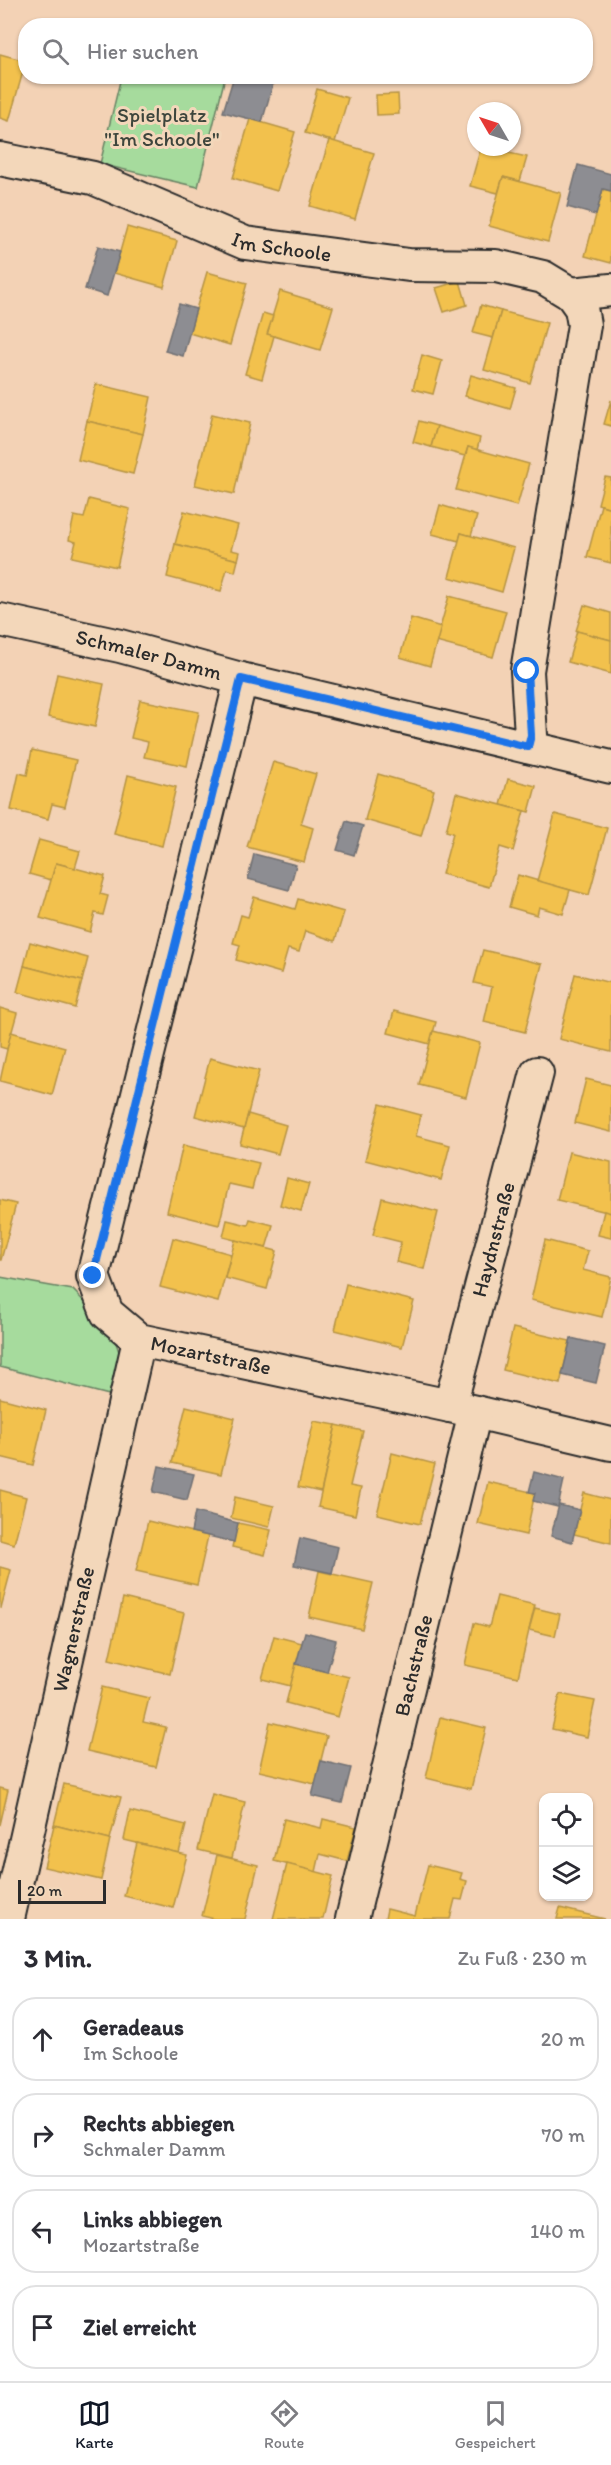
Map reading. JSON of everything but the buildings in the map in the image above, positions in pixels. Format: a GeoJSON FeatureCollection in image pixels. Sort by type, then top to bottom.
{"type":"FeatureCollection","features":[{"type":"Feature","properties":{"kind":"street","name":"Im Schoole"},"geometry":{"type":"LineString","coordinates":[[0,159],[93,178],[245,243],[409,265],[496,266],[543,277],[571,294]]}},
{"type":"Feature","properties":{"kind":"street"},"geometry":{"type":"LineString","coordinates":[[528,747],[531,735],[527,671],[584,325],[581,308],[571,294],[611,290]]}},
{"type":"Feature","properties":{"kind":"street","name":"Schmaler Damm"},"geometry":{"type":"LineString","coordinates":[[0,620],[120,646],[241,679],[611,767]]}},
{"type":"Feature","properties":{"kind":"street","name":"Mozartstraße"},"geometry":{"type":"LineString","coordinates":[[241,679],[93,1276],[107,1313],[139,1340],[463,1409],[611,1444]]}},
{"type":"Feature","properties":{"kind":"street","name":"Haydnstraße"},"geometry":{"type":"LineString","coordinates":[[463,1409],[537,1073]]}},
{"type":"Feature","properties":{"kind":"street","name":"Wagnerstraße"},"geometry":{"type":"LineString","coordinates":[[8,1919],[139,1340]]}},
{"type":"Feature","properties":{"kind":"street","name":"Bachstraße"},"geometry":{"type":"LineString","coordinates":[[352,1919],[463,1409]]}},
{"type":"Feature","properties":{"kind":"green space","name":"Spielplatz \"Im Schoole\""},"geometry":{"type":"Polygon","coordinates":[[[119,84],[223,84],[198,187],[100,164],[119,84]]]}},
{"type":"Feature","properties":{"kind":"green space"},"geometry":{"type":"Polygon","coordinates":[[[0,1277],[73,1290],[100,1318],[116,1343],[123,1363],[113,1396],[0,1367],[0,1277]]]}},
{"type":"Feature","properties":{"kind":"route"},"geometry":{"type":"LineString","coordinates":[[93,1276],[241,679],[528,747],[531,735],[527,671]]}}]}
